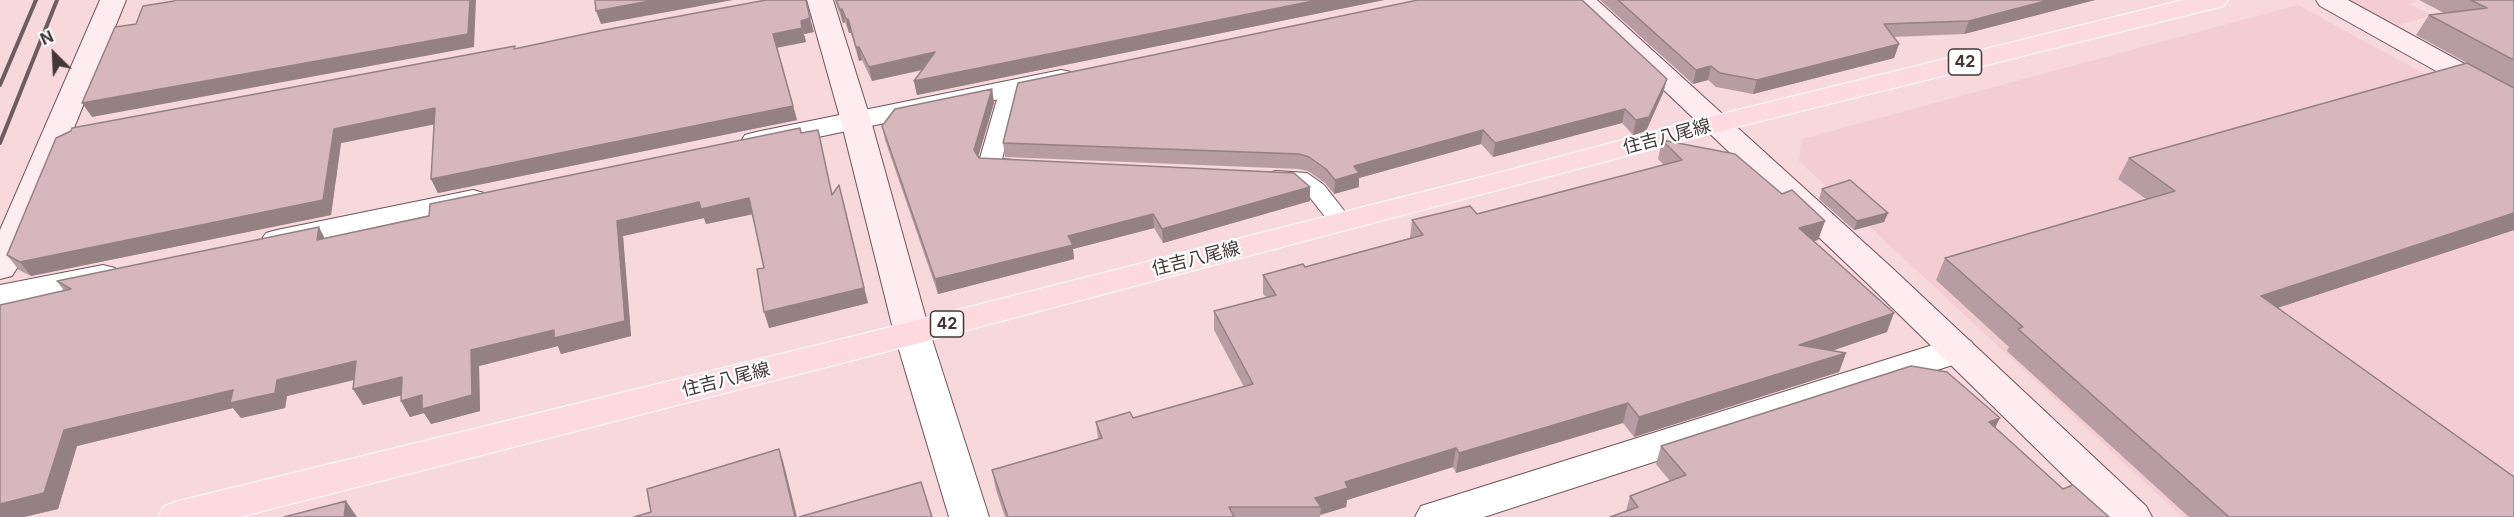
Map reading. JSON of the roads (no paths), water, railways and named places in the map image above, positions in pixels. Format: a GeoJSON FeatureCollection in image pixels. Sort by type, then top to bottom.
{"type":"FeatureCollection","features":[{"type":"Feature","properties":{"kind":"main road","name":"住吉八尾線"},"geometry":{"type":"LineString","coordinates":[[178,517],[912,333],[1715,124],[2215,0]]}},
{"type":"Feature","properties":{"kind":"street"},"geometry":{"type":"LineString","coordinates":[[0,268],[70,133],[113,0]]}},
{"type":"Feature","properties":{"kind":"street"},"geometry":{"type":"LineString","coordinates":[[820,0],[856,121],[912,333],[969,517]]}},
{"type":"Feature","properties":{"kind":"street"},"geometry":{"type":"LineString","coordinates":[[1582,0],[1958,350],[2132,517]]}},
{"type":"Feature","properties":{"kind":"street"},"geometry":{"type":"LineString","coordinates":[[2329,0],[2514,103]]}},
{"type":"Feature","properties":{"kind":"street"},"geometry":{"type":"LineString","coordinates":[[727,147],[1092,71]]}},
{"type":"Feature","properties":{"kind":"street"},"geometry":{"type":"LineString","coordinates":[[246,247],[504,193]]}},
{"type":"Feature","properties":{"kind":"street"},"geometry":{"type":"LineString","coordinates":[[0,297],[129,271]]}},
{"type":"Feature","properties":{"kind":"street"},"geometry":{"type":"LineString","coordinates":[[1435,517],[1958,350]]}},
{"type":"Feature","properties":{"kind":"lane"},"geometry":{"type":"LineString","coordinates":[[1010,89],[989,165],[1037,167]]}},
{"type":"Feature","properties":{"kind":"lane"},"geometry":{"type":"LineString","coordinates":[[1251,176],[1299,178],[1316,190],[1341,222]]}},
{"type":"Feature","properties":{"kind":"railway"},"geometry":{"type":"LineString","coordinates":[[0,85],[36,0]]}},
{"type":"Feature","properties":{"kind":"railway"},"geometry":{"type":"LineString","coordinates":[[0,143],[57,0]]}}]}
